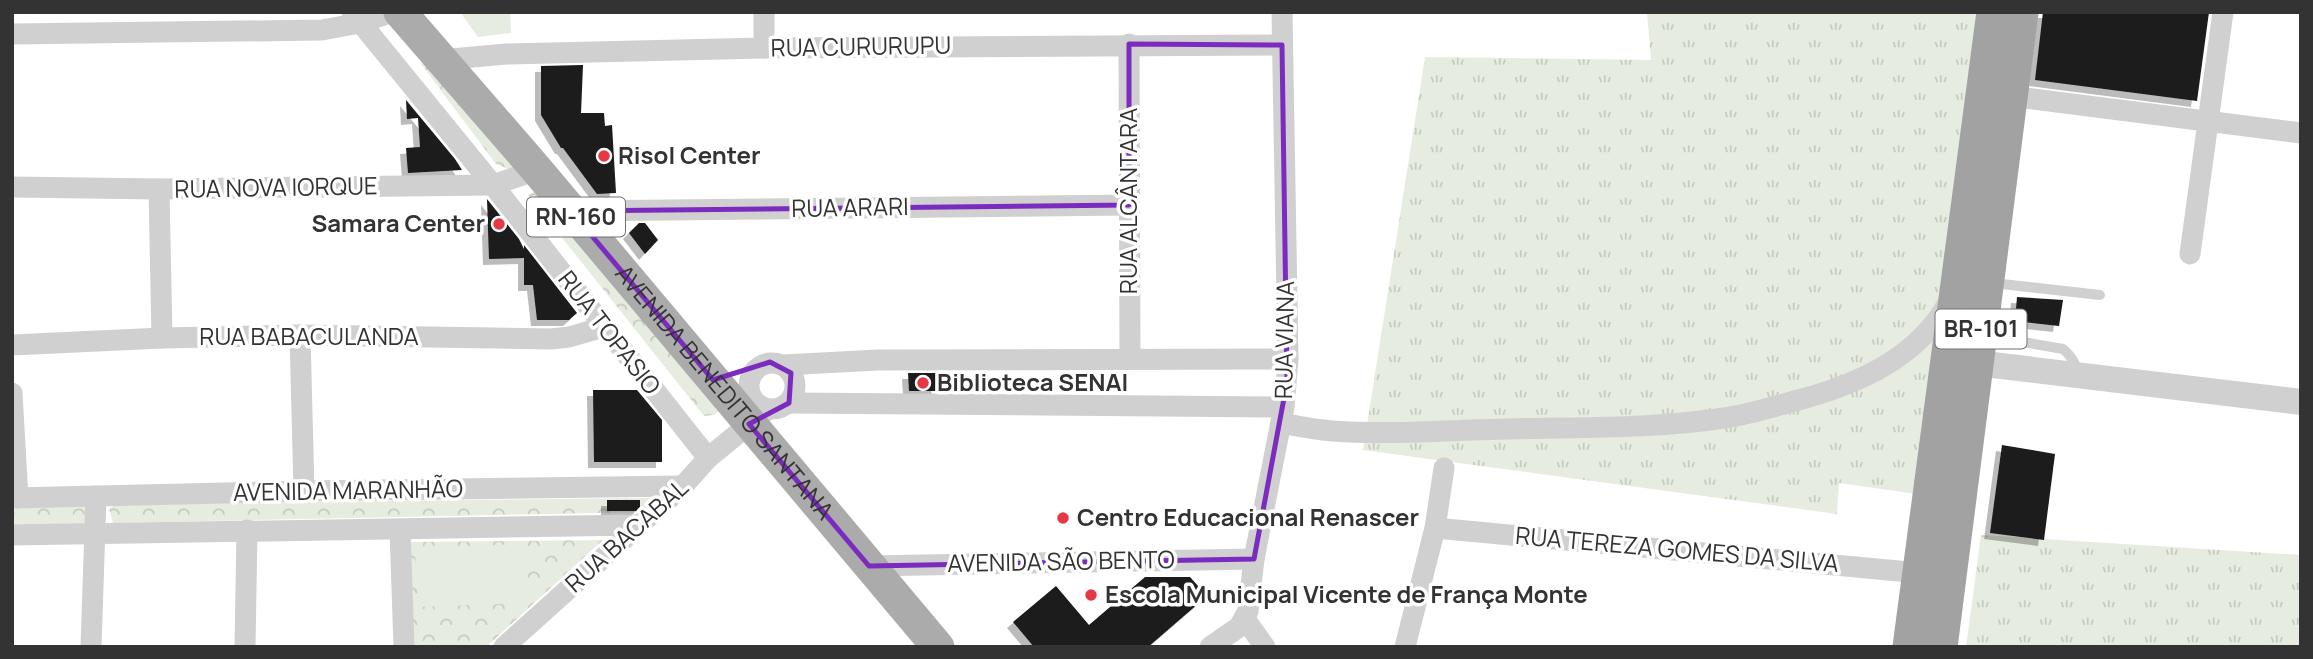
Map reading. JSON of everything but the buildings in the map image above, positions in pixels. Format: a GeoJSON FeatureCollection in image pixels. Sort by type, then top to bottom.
{"type":"FeatureCollection","features":[{"type":"Feature","properties":{"kind":"highway","name":"BR-101"},"geometry":{"type":"LineString","coordinates":[[1940,647],[1978,349],[1973,278],[1994,12]]}},
{"type":"Feature","properties":{"kind":"highway","name":"BR-101"},"geometry":{"type":"LineString","coordinates":[[1910,647],[1920,573],[1973,278],[2010,96],[2021,12]]}},
{"type":"Feature","properties":{"kind":"main road","name":"AVENIDA BENEDITO SANTANA"},"geometry":{"type":"LineString","coordinates":[[400,12],[713,380],[759,416],[869,566],[938,647]]}},
{"type":"Feature","properties":{"kind":"street"},"geometry":{"type":"LineString","coordinates":[[12,34],[323,30],[356,18],[392,12]]}},
{"type":"Feature","properties":{"kind":"street"},"geometry":{"type":"LineString","coordinates":[[764,12],[764,48]]}},
{"type":"Feature","properties":{"kind":"street","name":"RUA VIANA"},"geometry":{"type":"LineString","coordinates":[[1245,619],[1254,559],[1283,415],[1288,359],[1282,12]]}},
{"type":"Feature","properties":{"kind":"street"},"geometry":{"type":"LineString","coordinates":[[2190,254],[2223,12]]}},
{"type":"Feature","properties":{"kind":"street","name":"RUA TOPASIO"},"geometry":{"type":"LineString","coordinates":[[356,18],[493,185],[708,458]]}},
{"type":"Feature","properties":{"kind":"street","name":"RUA ALCÂNTARA"},"geometry":{"type":"LineString","coordinates":[[1129,44],[1130,358]]}},
{"type":"Feature","properties":{"kind":"street","name":"RUA CURURUPU"},"geometry":{"type":"LineString","coordinates":[[440,60],[506,54],[764,48],[1282,45]]}},
{"type":"Feature","properties":{"kind":"street"},"geometry":{"type":"LineString","coordinates":[[2010,96],[2301,133]]}},
{"type":"Feature","properties":{"kind":"street","name":"RUA NOVA IORQUE"},"geometry":{"type":"LineString","coordinates":[[12,187],[159,189],[493,185],[537,170]]}},
{"type":"Feature","properties":{"kind":"street"},"geometry":{"type":"LineString","coordinates":[[159,189],[162,338]]}},
{"type":"Feature","properties":{"kind":"street","name":"RUA ARARI"},"geometry":{"type":"LineString","coordinates":[[571,211],[1129,205]]}},
{"type":"Feature","properties":{"kind":"street"},"geometry":{"type":"LineString","coordinates":[[752,372],[749,391],[752,399],[760,406],[759,416],[789,403],[1283,415],[1332,431],[1632,427],[1728,418],[1849,386],[1880,370],[1911,346],[1973,278]]}},
{"type":"Feature","properties":{"kind":"street","name":"RUA BABACULANDA"},"geometry":{"type":"LineString","coordinates":[[12,345],[300,335],[551,339],[604,327]]}},
{"type":"Feature","properties":{"kind":"street"},"geometry":{"type":"LineString","coordinates":[[300,335],[304,491]]}},
{"type":"Feature","properties":{"kind":"street"},"geometry":{"type":"LineString","coordinates":[[1978,349],[2078,376],[2301,402]]}},
{"type":"Feature","properties":{"kind":"street"},"geometry":{"type":"LineString","coordinates":[[713,380],[752,372],[770,362],[783,365],[878,360],[1288,359]]}},
{"type":"Feature","properties":{"kind":"street"},"geometry":{"type":"LineString","coordinates":[[783,365],[792,373],[795,383],[794,394],[789,403]]}},
{"type":"Feature","properties":{"kind":"street"},"geometry":{"type":"LineString","coordinates":[[12,393],[15,498]]}},
{"type":"Feature","properties":{"kind":"street","name":"RUA BACABAL"},"geometry":{"type":"LineString","coordinates":[[504,647],[683,486],[708,458],[759,416]]}},
{"type":"Feature","properties":{"kind":"street"},"geometry":{"type":"LineString","coordinates":[[1405,647],[1434,528],[1444,468]]}},
{"type":"Feature","properties":{"kind":"street","name":"AVENIDA MARANHÃO"},"geometry":{"type":"LineString","coordinates":[[15,498],[683,486]]}},
{"type":"Feature","properties":{"kind":"street"},"geometry":{"type":"LineString","coordinates":[[91,647],[96,496]]}},
{"type":"Feature","properties":{"kind":"street","name":"AVENIDA MARANHÃO"},"geometry":{"type":"LineString","coordinates":[[12,535],[640,525]]}},
{"type":"Feature","properties":{"kind":"street","name":"RUA TEREZA GOMES DA SILVA"},"geometry":{"type":"LineString","coordinates":[[1434,528],[1920,573]]}},
{"type":"Feature","properties":{"kind":"street"},"geometry":{"type":"LineString","coordinates":[[245,647],[247,530]]}},
{"type":"Feature","properties":{"kind":"street"},"geometry":{"type":"LineString","coordinates":[[400,530],[404,647]]}},
{"type":"Feature","properties":{"kind":"street","name":"AVENIDA SÃO BENTO"},"geometry":{"type":"LineString","coordinates":[[869,566],[1254,559]]}},
{"type":"Feature","properties":{"kind":"street"},"geometry":{"type":"LineString","coordinates":[[1210,647],[1239,627],[1245,619],[1265,647]]}},
{"type":"Feature","properties":{"kind":"lane"},"geometry":{"type":"LineString","coordinates":[[1973,278],[2100,295]]}},
{"type":"Feature","properties":{"kind":"highlighted area"},"geometry":{"type":"Polygon","coordinates":[[[1129,44],[1282,45],[1287,382],[1254,559],[869,566],[749,424],[789,403],[791,373],[770,362],[713,380],[571,211],[1129,205],[1129,44]]]}},
{"type":"Feature","properties":{"kind":"green space"},"geometry":{"type":"Polygon","coordinates":[[[460,12],[510,12],[511,33],[478,37],[460,12]]]}},
{"type":"Feature","properties":{"kind":"green space"},"geometry":{"type":"Polygon","coordinates":[[[1647,12],[1980,12],[1917,494],[1839,483],[1837,514],[1363,450],[1425,57],[1651,60],[1647,12]]]}},
{"type":"Feature","properties":{"kind":"green space"},"geometry":{"type":"Polygon","coordinates":[[[421,58],[516,167],[508,169],[496,164],[422,65],[421,58]]]}},
{"type":"Feature","properties":{"kind":"green space"},"geometry":{"type":"Polygon","coordinates":[[[538,190],[722,409],[714,415],[704,416],[528,195],[538,190]]]}},
{"type":"Feature","properties":{"kind":"green space"},"geometry":{"type":"Polygon","coordinates":[[[651,498],[653,507],[646,512],[113,523],[109,509],[116,504],[651,498]]]}},
{"type":"Feature","properties":{"kind":"green space"},"geometry":{"type":"Polygon","coordinates":[[[12,506],[83,506],[90,508],[89,520],[83,525],[12,526],[12,506]]]}},
{"type":"Feature","properties":{"kind":"green space"},"geometry":{"type":"Polygon","coordinates":[[[1981,535],[2301,555],[2301,647],[1966,647],[1981,535]]]}},
{"type":"Feature","properties":{"kind":"green space"},"geometry":{"type":"Polygon","coordinates":[[[603,540],[486,647],[413,647],[410,542],[603,540]]]}},
{"type":"Feature","properties":{"kind":"green space"},"geometry":{"type":"Polygon","coordinates":[[[522,544],[525,603],[418,607],[415,549],[522,544]]]}},
{"type":"Feature","properties":{"kind":"place","name":"Risol Center"},"geometry":{"type":"Point","coordinates":[604,156]}},
{"type":"Feature","properties":{"kind":"place","name":"Samara Center"},"geometry":{"type":"Point","coordinates":[499,224]}},
{"type":"Feature","properties":{"kind":"place","name":"Biblioteca SENAI"},"geometry":{"type":"Point","coordinates":[923,383]}},
{"type":"Feature","properties":{"kind":"place","name":"Centro Educacional Renascer"},"geometry":{"type":"Point","coordinates":[1063,518]}},
{"type":"Feature","properties":{"kind":"place","name":"Escola Municipal Vicente de França Monte"},"geometry":{"type":"Point","coordinates":[1091,595]}}]}
